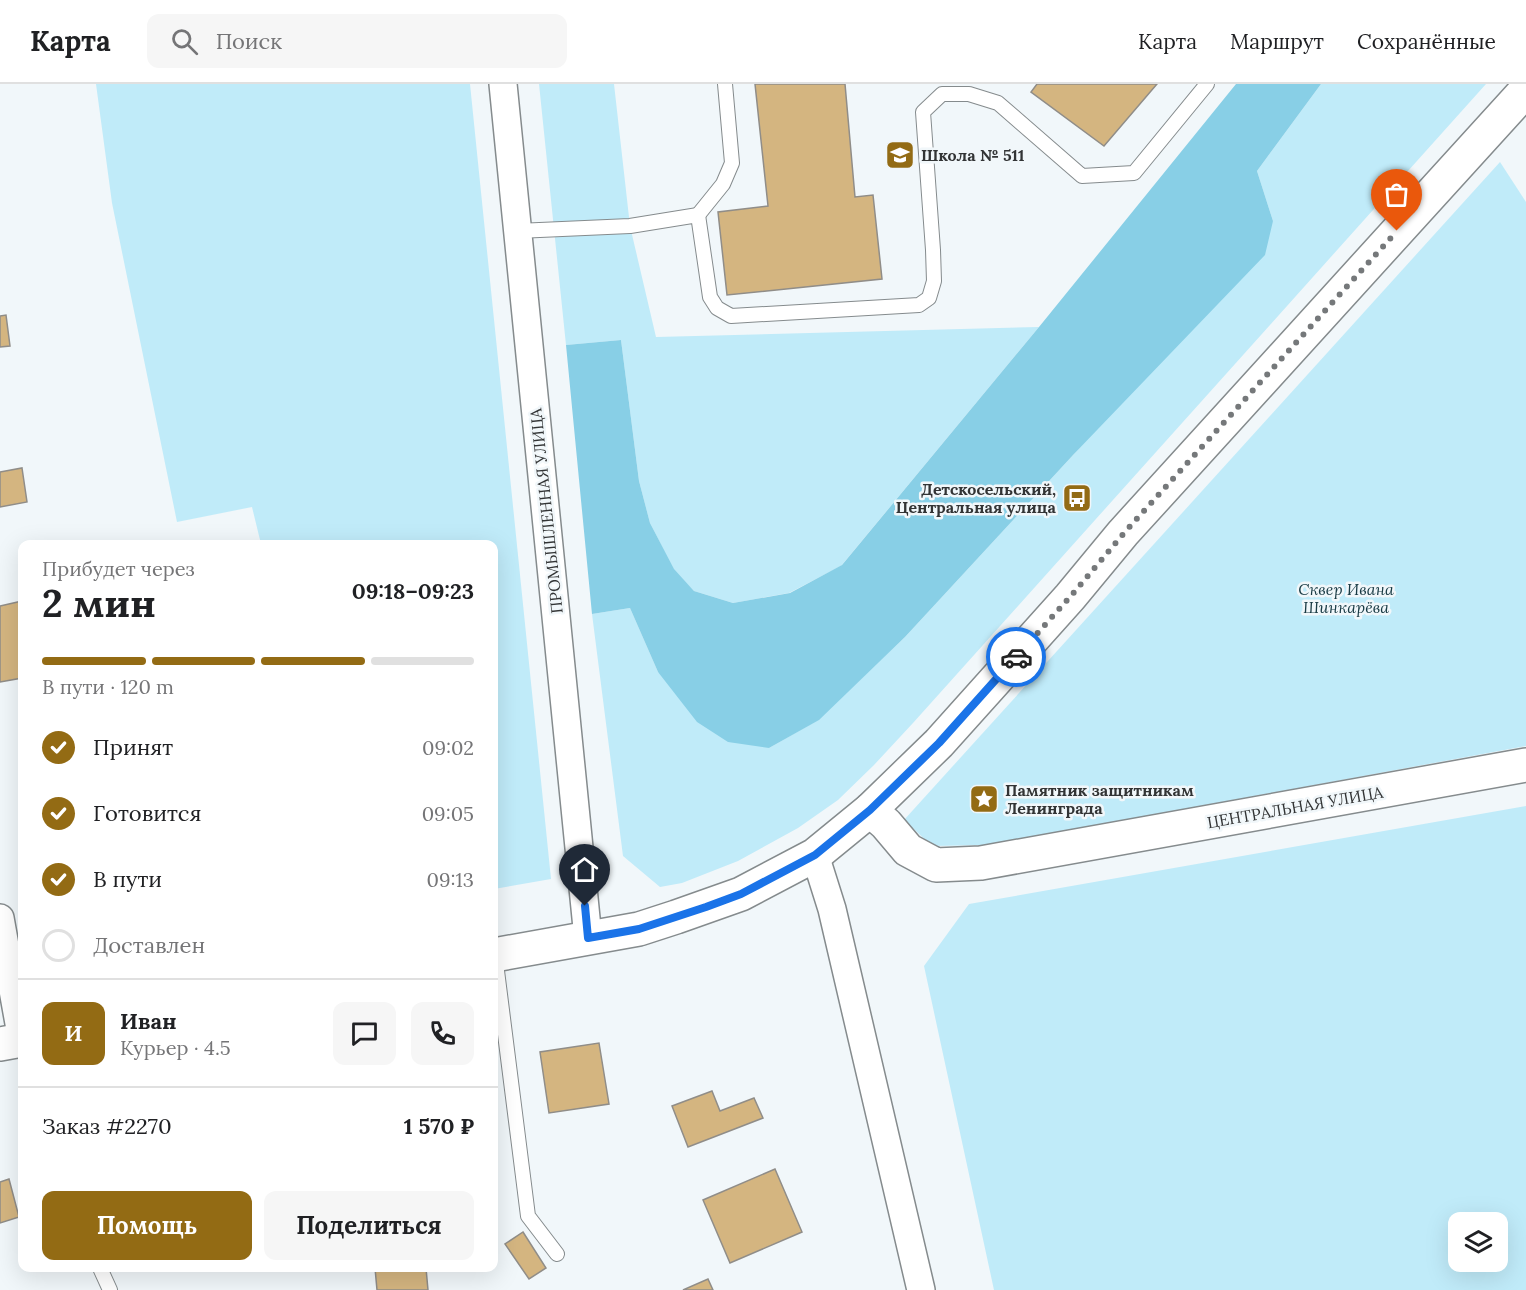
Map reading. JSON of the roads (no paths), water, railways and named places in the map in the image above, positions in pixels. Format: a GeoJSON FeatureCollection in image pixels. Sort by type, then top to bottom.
{"type":"FeatureCollection","features":[{"type":"Feature","properties":{"kind":"main road"},"geometry":{"type":"LineString","coordinates":[[498,954],[639,929],[741,894],[815,855],[870,810],[939,743],[1070,597],[1131,524],[1526,90]]}},
{"type":"Feature","properties":{"kind":"main road","name":"ЦЕНТРАЛЬНАЯ УЛИЦА"},"geometry":{"type":"LineString","coordinates":[[870,810],[886,824],[908,850],[936,865],[981,863],[1526,765]]}},
{"type":"Feature","properties":{"kind":"street","name":"ПРОМЫШЛЕННАЯ УЛИЦА"},"geometry":{"type":"LineString","coordinates":[[503,84],[588,938]]}},
{"type":"Feature","properties":{"kind":"street"},"geometry":{"type":"LineString","coordinates":[[815,855],[832,909],[921,1290]]}},
{"type":"Feature","properties":{"kind":"street"},"geometry":{"type":"LineString","coordinates":[[0,918],[17,1042]]}},
{"type":"Feature","properties":{"kind":"lane"},"geometry":{"type":"LineString","coordinates":[[517,231],[630,226],[698,215],[723,184],[732,163],[725,84]]}},
{"type":"Feature","properties":{"kind":"lane"},"geometry":{"type":"LineString","coordinates":[[698,215],[710,297],[717,308],[731,316],[919,305],[929,298],[934,281],[923,112],[942,94],[969,94],[998,104],[1082,176],[1134,173],[1207,84]]}},
{"type":"Feature","properties":{"kind":"lane"},"geometry":{"type":"LineString","coordinates":[[498,986],[528,1216],[557,1254]]}},
{"type":"Feature","properties":{"kind":"lane"},"geometry":{"type":"LineString","coordinates":[[102,1272],[110,1290]]}},
{"type":"Feature","properties":{"kind":"place","name":"Школа № 511"},"geometry":{"type":"Point","coordinates":[900,155]}},
{"type":"Feature","properties":{"kind":"place","name":"Детскосельский, Центральная улица"},"geometry":{"type":"Point","coordinates":[1077,498]}},
{"type":"Feature","properties":{"kind":"place","name":"Памятник защитникам Ленинграда"},"geometry":{"type":"Point","coordinates":[984,799]}},
{"type":"Feature","properties":{"kind":"park label","name":"Сквер Ивана Шинкарёва"},"geometry":{"type":"Point","coordinates":[1346,598]}}]}
